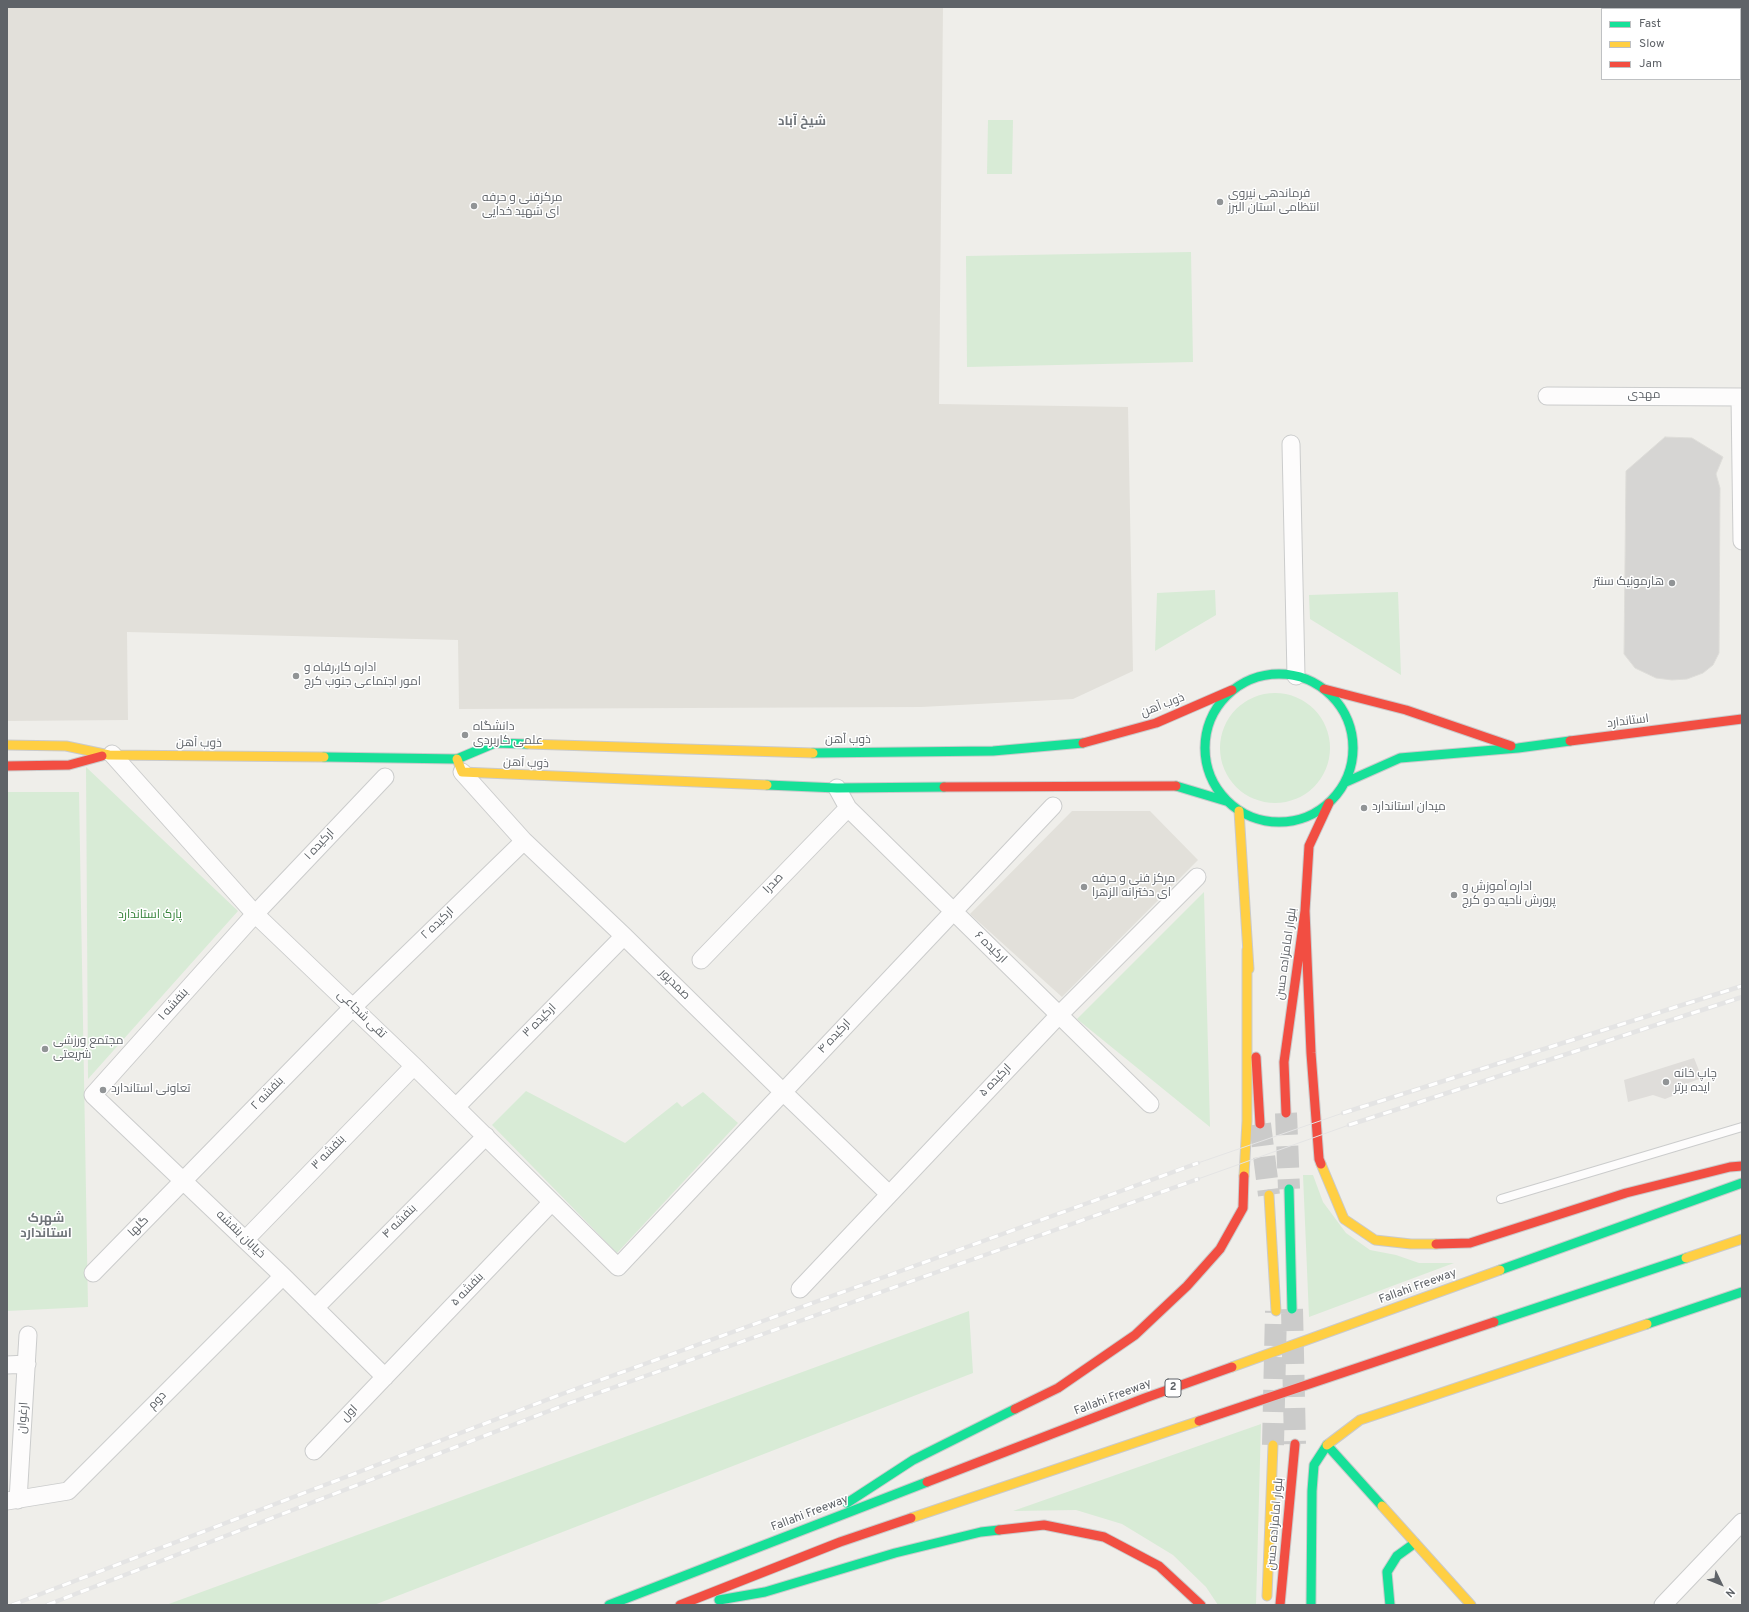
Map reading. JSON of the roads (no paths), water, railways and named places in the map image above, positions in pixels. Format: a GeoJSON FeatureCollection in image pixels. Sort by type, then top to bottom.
{"type":"FeatureCollection","features":[{"type":"Feature","properties":{"kind":"main road"},"geometry":{"type":"LineString","coordinates":[[1278,674],[1303,677],[1324,689],[1342,708],[1352,731],[1353,757],[1346,782],[1329,803],[1309,817],[1285,822],[1261,821],[1238,811],[1226,801],[1212,781],[1205,757],[1206,732],[1216,709],[1232,690],[1254,678],[1278,674]]}},
{"type":"Feature","properties":{"kind":"main road","name":"استاندارد"},"geometry":{"type":"LineString","coordinates":[[1324,689],[1406,710],[1518,748]]}},
{"type":"Feature","properties":{"kind":"main road","name":"ذوب آهن"},"geometry":{"type":"LineString","coordinates":[[460,766],[495,743],[828,757],[993,751],[1084,743],[1156,724],[1232,690]]}},
{"type":"Feature","properties":{"kind":"main road","name":"استاندارد"},"geometry":{"type":"LineString","coordinates":[[1346,782],[1400,758],[1518,748],[1742,719]]}},
{"type":"Feature","properties":{"kind":"main road","name":"ذوب آهن"},"geometry":{"type":"LineString","coordinates":[[7,745],[66,746],[110,754],[460,766],[836,784],[1174,786],[1226,801]]}},
{"type":"Feature","properties":{"kind":"main road","name":"ذوب آهن"},"geometry":{"type":"LineString","coordinates":[[7,766],[69,765],[110,754]]}},
{"type":"Feature","properties":{"kind":"main road","name":"بلوار امامزاده حسن"},"geometry":{"type":"LineString","coordinates":[[1286,1113],[1284,1062],[1305,911],[1309,846],[1329,803]]}},
{"type":"Feature","properties":{"kind":"main road"},"geometry":{"type":"LineString","coordinates":[[1238,811],[1247,950],[1255,1033],[1260,1124]]}},
{"type":"Feature","properties":{"kind":"main road"},"geometry":{"type":"LineString","coordinates":[[1305,911],[1311,1053],[1319,1159],[1344,1219],[1375,1240],[1411,1244],[1470,1243],[1626,1193],[1730,1166],[1742,1166]]}},
{"type":"Feature","properties":{"kind":"main road"},"geometry":{"type":"LineString","coordinates":[[810,1527],[913,1460],[1058,1388],[1135,1335],[1187,1286],[1220,1249],[1243,1208],[1247,1121],[1247,950]]}},
{"type":"Feature","properties":{"kind":"main road","name":"Fallahi Freeway"},"geometry":{"type":"LineString","coordinates":[[609,1605],[1145,1398],[1742,1183]]}},
{"type":"Feature","properties":{"kind":"main road"},"geometry":{"type":"LineString","coordinates":[[1289,1189],[1292,1309]]}},
{"type":"Feature","properties":{"kind":"main road"},"geometry":{"type":"LineString","coordinates":[[1269,1195],[1276,1311]]}},
{"type":"Feature","properties":{"kind":"main road"},"geometry":{"type":"LineString","coordinates":[[680,1605],[840,1542],[1742,1239]]}},
{"type":"Feature","properties":{"kind":"main road"},"geometry":{"type":"LineString","coordinates":[[1311,1605],[1312,1491],[1314,1465],[1327,1446],[1360,1420],[1742,1292]]}},
{"type":"Feature","properties":{"kind":"main road","name":"بلوار امامزاده حسن"},"geometry":{"type":"LineString","coordinates":[[1280,1605],[1295,1444]]}},
{"type":"Feature","properties":{"kind":"main road","name":"بلوار امامزاده حسن"},"geometry":{"type":"LineString","coordinates":[[1267,1605],[1273,1445]]}},
{"type":"Feature","properties":{"kind":"main road"},"geometry":{"type":"LineString","coordinates":[[1327,1446],[1471,1605]]}},
{"type":"Feature","properties":{"kind":"main road"},"geometry":{"type":"LineString","coordinates":[[692,1605],[765,1592],[895,1553],[981,1532],[1044,1525],[1104,1537],[1128,1549],[1159,1566],[1201,1605]]}},
{"type":"Feature","properties":{"kind":"main road"},"geometry":{"type":"LineString","coordinates":[[1390,1605],[1387,1572],[1397,1556],[1415,1543]]}},
{"type":"Feature","properties":{"kind":"street","name":"مهدی"},"geometry":{"type":"LineString","coordinates":[[1547,396],[1741,397]]}},
{"type":"Feature","properties":{"kind":"street"},"geometry":{"type":"LineString","coordinates":[[1741,397],[1742,541]]}},
{"type":"Feature","properties":{"kind":"street"},"geometry":{"type":"LineString","coordinates":[[1291,444],[1296,676]]}},
{"type":"Feature","properties":{"kind":"street","name":"تقی شجاعی"},"geometry":{"type":"LineString","coordinates":[[110,754],[255,914],[486,1136],[618,1267]]}},
{"type":"Feature","properties":{"kind":"street","name":"صمدپور"},"geometry":{"type":"LineString","coordinates":[[460,766],[524,841],[624,936],[889,1194]]}},
{"type":"Feature","properties":{"kind":"street","name":"ارکیده ۱"},"geometry":{"type":"LineString","coordinates":[[255,914],[385,777]]}},
{"type":"Feature","properties":{"kind":"street","name":"ارکیده ۶"},"geometry":{"type":"LineString","coordinates":[[836,784],[848,808],[952,912],[1150,1104]]}},
{"type":"Feature","properties":{"kind":"street","name":"ارکیده ۴"},"geometry":{"type":"LineString","coordinates":[[618,1267],[1053,806]]}},
{"type":"Feature","properties":{"kind":"street","name":"صدرا"},"geometry":{"type":"LineString","coordinates":[[701,960],[848,808]]}},
{"type":"Feature","properties":{"kind":"street","name":"ارکیده ۲"},"geometry":{"type":"LineString","coordinates":[[353,1007],[524,841]]}},
{"type":"Feature","properties":{"kind":"street","name":"ارکیده ۵"},"geometry":{"type":"LineString","coordinates":[[800,1289],[1059,1015],[1197,877]]}},
{"type":"Feature","properties":{"kind":"street","name":"بنفشه ۱"},"geometry":{"type":"LineString","coordinates":[[94,1095],[255,914]]}},
{"type":"Feature","properties":{"kind":"street","name":"ارکیده ۳"},"geometry":{"type":"LineString","coordinates":[[456,1107],[624,936]]}},
{"type":"Feature","properties":{"kind":"street","name":"بنفشه ۲"},"geometry":{"type":"LineString","coordinates":[[184,1182],[353,1007]]}},
{"type":"Feature","properties":{"kind":"street","name":"بنفشه ۳"},"geometry":{"type":"LineString","coordinates":[[245,1240],[414,1066]]}},
{"type":"Feature","properties":{"kind":"street","name":"خیابان بنفشه"},"geometry":{"type":"LineString","coordinates":[[94,1095],[283,1276],[385,1377]]}},
{"type":"Feature","properties":{"kind":"street","name":"بنفشه ۴"},"geometry":{"type":"LineString","coordinates":[[315,1308],[486,1136]]}},
{"type":"Feature","properties":{"kind":"street","name":"گلها"},"geometry":{"type":"LineString","coordinates":[[93,1273],[184,1182]]}},
{"type":"Feature","properties":{"kind":"street","name":"بنفشه ۵"},"geometry":{"type":"LineString","coordinates":[[385,1377],[552,1202]]}},
{"type":"Feature","properties":{"kind":"street","name":"دوم"},"geometry":{"type":"LineString","coordinates":[[13,1501],[68,1491],[283,1276]]}},
{"type":"Feature","properties":{"kind":"street","name":"ارغوان"},"geometry":{"type":"LineString","coordinates":[[13,1501],[27,1364],[28,1335]]}},
{"type":"Feature","properties":{"kind":"street"},"geometry":{"type":"LineString","coordinates":[[7,1365],[27,1364]]}},
{"type":"Feature","properties":{"kind":"street","name":"اول"},"geometry":{"type":"LineString","coordinates":[[314,1451],[385,1377]]}},
{"type":"Feature","properties":{"kind":"street"},"geometry":{"type":"LineString","coordinates":[[1663,1605],[1742,1522]]}},
{"type":"Feature","properties":{"kind":"lane"},"geometry":{"type":"LineString","coordinates":[[1502,1199],[1742,1127]]}},
{"type":"Feature","properties":{"kind":"tunnel"},"geometry":{"type":"LineString","coordinates":[[1286,1113],[1289,1189]]}},
{"type":"Feature","properties":{"kind":"tunnel"},"geometry":{"type":"LineString","coordinates":[[1260,1124],[1269,1195]]}},
{"type":"Feature","properties":{"kind":"tunnel"},"geometry":{"type":"LineString","coordinates":[[1292,1309],[1295,1444]]}},
{"type":"Feature","properties":{"kind":"tunnel"},"geometry":{"type":"LineString","coordinates":[[1273,1445],[1276,1311]]}},
{"type":"Feature","properties":{"kind":"tram line"},"geometry":{"type":"LineString","coordinates":[[1198,1163],[1343,1113]]}},
{"type":"Feature","properties":{"kind":"tram line"},"geometry":{"type":"LineString","coordinates":[[1198,1179],[1349,1125]]}},
{"type":"Feature","properties":{"kind":"railway"},"geometry":{"type":"LineString","coordinates":[[1343,1113],[1742,986]]}},
{"type":"Feature","properties":{"kind":"railway"},"geometry":{"type":"LineString","coordinates":[[1349,1125],[1742,997]]}},
{"type":"Feature","properties":{"kind":"railway"},"geometry":{"type":"LineString","coordinates":[[12,1605],[562,1394],[1198,1163]]}},
{"type":"Feature","properties":{"kind":"railway"},"geometry":{"type":"LineString","coordinates":[[47,1605],[567,1404],[1198,1179]]}},
{"type":"Feature","properties":{"kind":"place","name":"فرماندهی نیروی انتظامی استان البرز"},"geometry":{"type":"Point","coordinates":[1220,202]}},
{"type":"Feature","properties":{"kind":"place","name":"مرکزفنی و حرفه ای شهید خدایی"},"geometry":{"type":"Point","coordinates":[474,206]}},
{"type":"Feature","properties":{"kind":"place","name":"هارمونیک سنتر"},"geometry":{"type":"Point","coordinates":[1672,583]}},
{"type":"Feature","properties":{"kind":"place","name":"اداره کار،رفاه و امور اجتماعی جنوب کرج"},"geometry":{"type":"Point","coordinates":[296,676]}},
{"type":"Feature","properties":{"kind":"place","name":"دانشگاه علمی کاربردی"},"geometry":{"type":"Point","coordinates":[465,735]}},
{"type":"Feature","properties":{"kind":"place","name":"میدان استاندارد"},"geometry":{"type":"Point","coordinates":[1364,808]}},
{"type":"Feature","properties":{"kind":"place","name":"مرکز فنی و حرفه ای دخترانه الزهرا"},"geometry":{"type":"Point","coordinates":[1084,887]}},
{"type":"Feature","properties":{"kind":"place","name":"اداره آموزش و پرورش ناحیه دو کرج"},"geometry":{"type":"Point","coordinates":[1454,895]}},
{"type":"Feature","properties":{"kind":"place","name":"مجتمع ورزشی شریعتی"},"geometry":{"type":"Point","coordinates":[45,1049]}},
{"type":"Feature","properties":{"kind":"place","name":"چاپ خانه ایده برتر"},"geometry":{"type":"Point","coordinates":[1666,1082]}},
{"type":"Feature","properties":{"kind":"place","name":"تعاونی استاندارد"},"geometry":{"type":"Point","coordinates":[103,1090]}},
{"type":"Feature","properties":{"kind":"district","name":"شیخ آباد"},"geometry":{"type":"Point","coordinates":[802,122]}},
{"type":"Feature","properties":{"kind":"district","name":"شهرک استاندارد"},"geometry":{"type":"Point","coordinates":[46,1226]}},
{"type":"Feature","properties":{"kind":"park label","name":"پارک استاندارد"},"geometry":{"type":"Point","coordinates":[150,916]}}]}
